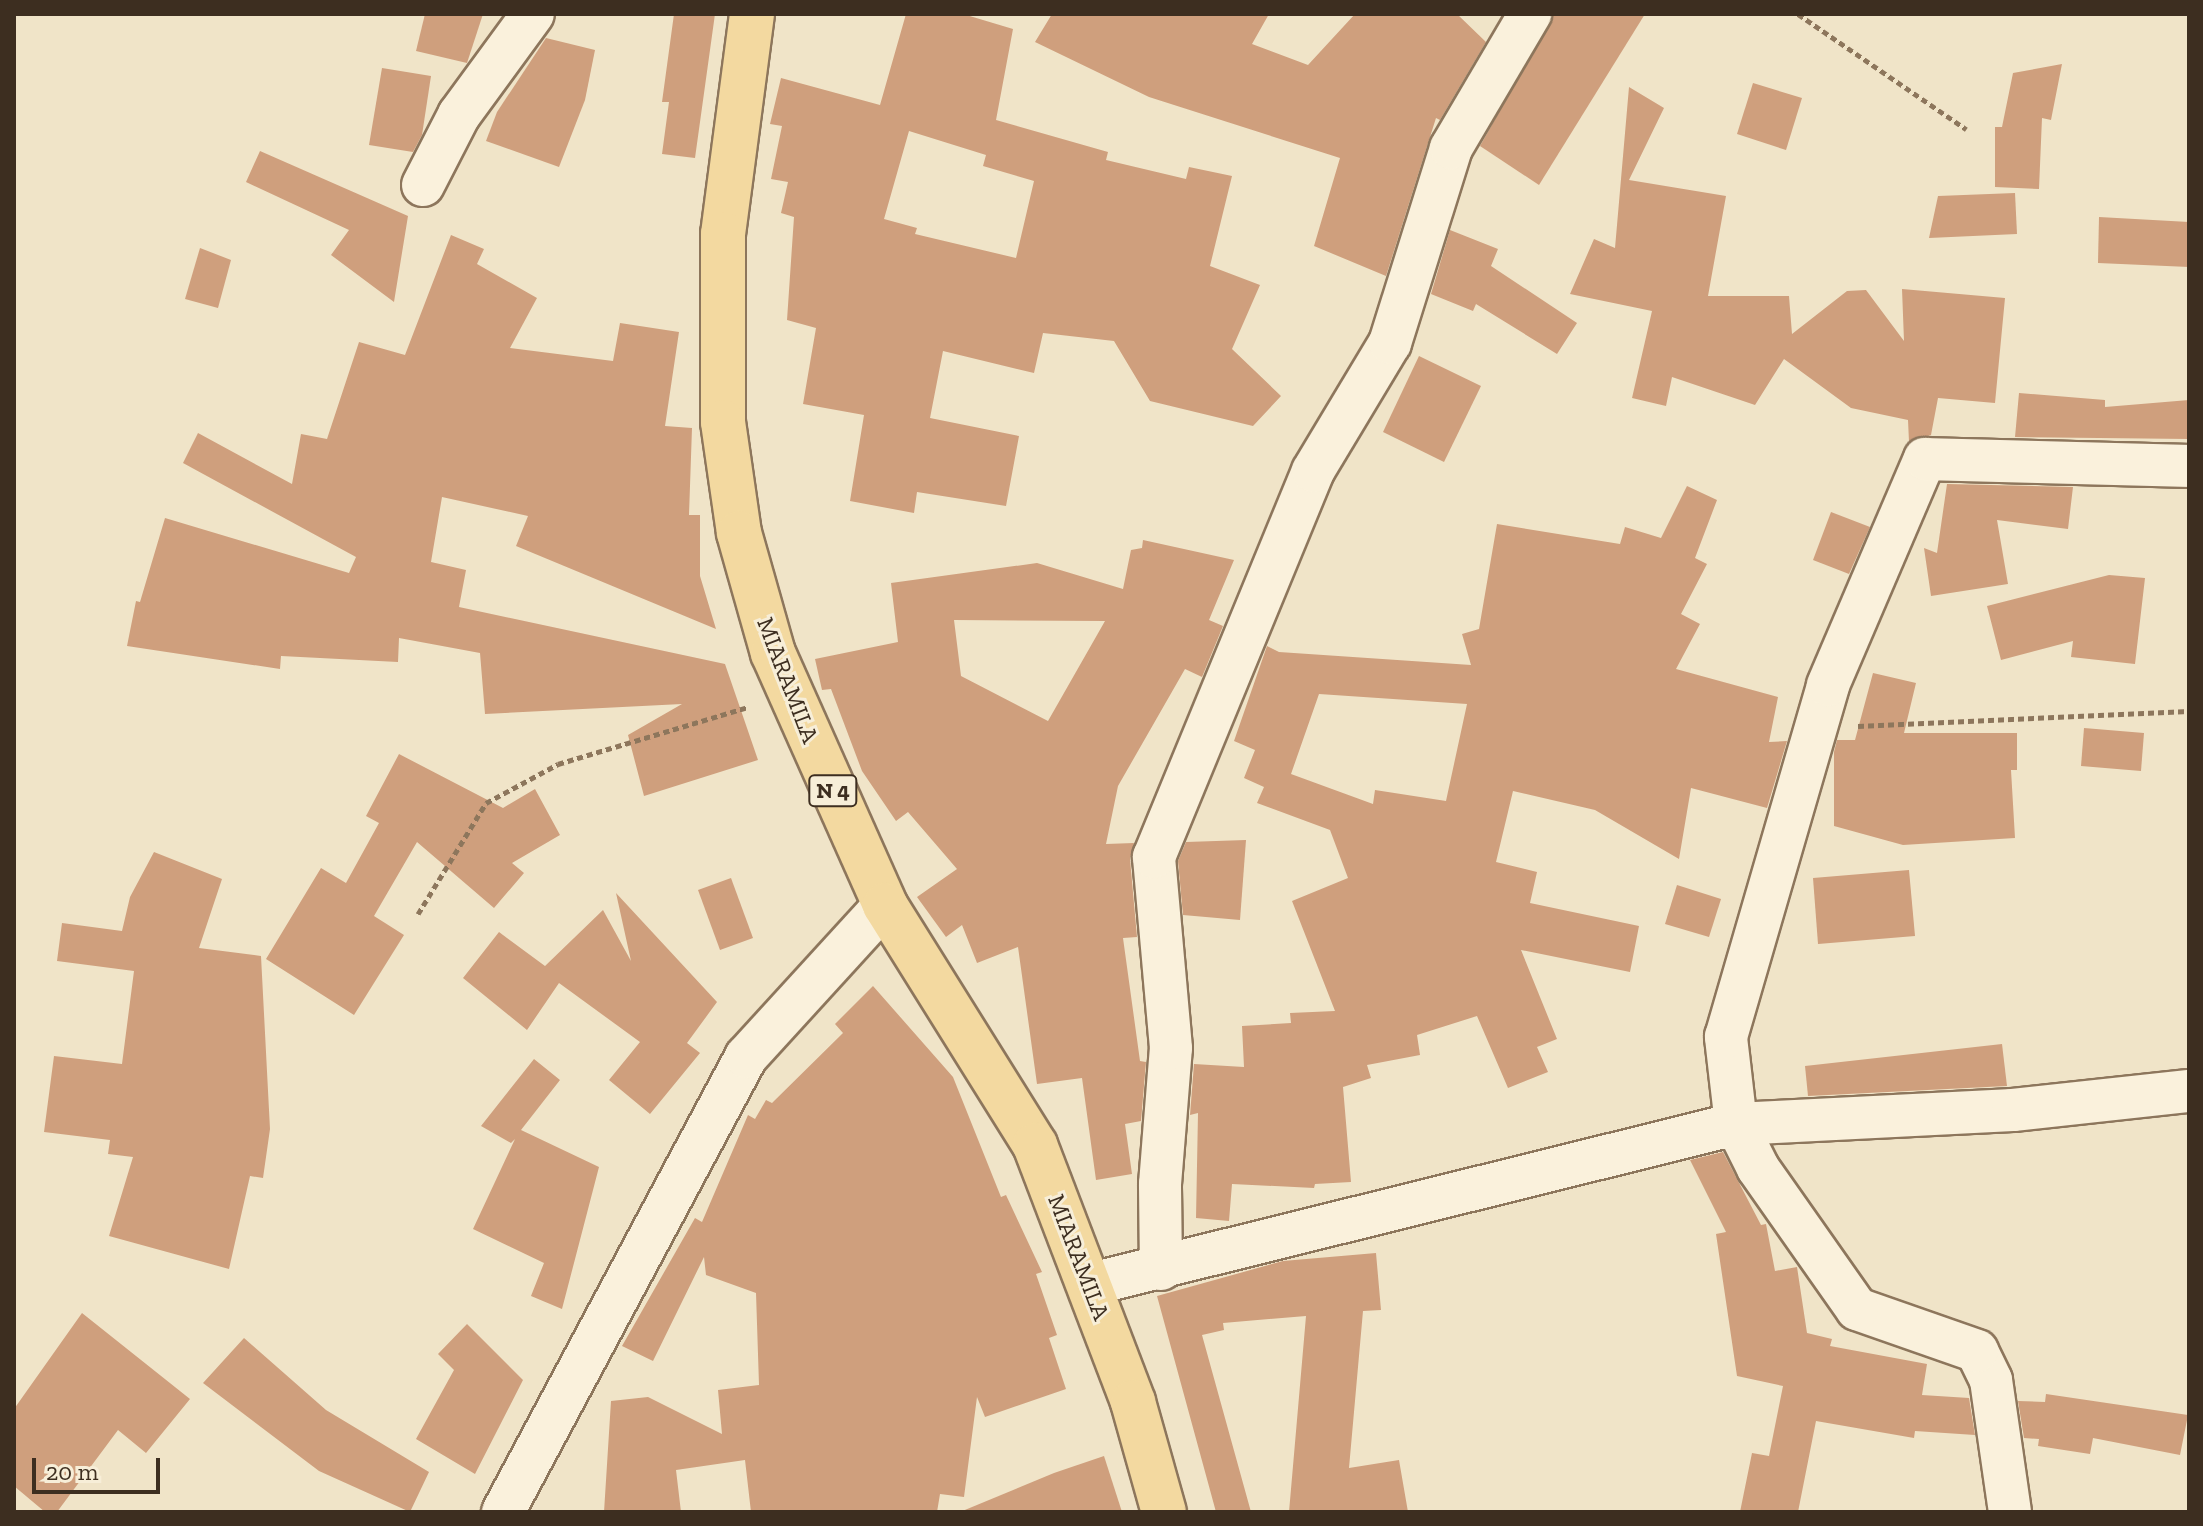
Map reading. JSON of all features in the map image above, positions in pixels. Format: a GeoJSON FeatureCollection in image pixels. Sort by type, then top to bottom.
{"type":"FeatureCollection","features":[{"type":"Feature","properties":{"kind":"main road","name":"MIARAMILA"},"geometry":{"type":"LineString","coordinates":[[752,14],[723,234],[723,422],[739,533],[773,653],[885,905],[1035,1145],[1091,1284],[1133,1402],[1164,1512]]}},
{"type":"Feature","properties":{"kind":"street"},"geometry":{"type":"LineString","coordinates":[[423,185],[459,115],[533,14]]}},
{"type":"Feature","properties":{"kind":"street"},"geometry":{"type":"LineString","coordinates":[[1161,1269],[1160,1184],[1171,1048],[1154,857],[1313,471],[1390,343],[1451,148],[1530,14]]}},
{"type":"Feature","properties":{"kind":"street"},"geometry":{"type":"LineString","coordinates":[[2010,1512],[1991,1380],[1977,1351],[1857,1309],[1758,1168],[1736,1124],[1726,1037],[1822,707],[1911,481],[1925,459],[2189,466]]}},
{"type":"Feature","properties":{"kind":"street"},"geometry":{"type":"LineString","coordinates":[[503,1512],[746,1057],[885,905]]}},
{"type":"Feature","properties":{"kind":"street"},"geometry":{"type":"LineString","coordinates":[[1091,1284],[1736,1124],[2013,1110],[2189,1091]]}},
{"type":"Feature","properties":{"kind":"path"},"geometry":{"type":"LineString","coordinates":[[1798,14],[1966,129]]}},
{"type":"Feature","properties":{"kind":"path"},"geometry":{"type":"LineString","coordinates":[[418,914],[486,803],[558,764],[791,693]]}},
{"type":"Feature","properties":{"kind":"path"},"geometry":{"type":"LineString","coordinates":[[1822,707],[1861,727],[2189,711]]}},
{"type":"Feature","properties":{"kind":"building"},"geometry":{"type":"Polygon","coordinates":[[[425,14],[483,14],[467,63],[416,51],[425,14]]]}},
{"type":"Feature","properties":{"kind":"building"},"geometry":{"type":"Polygon","coordinates":[[[674,14],[715,14],[695,158],[662,154],[669,102],[662,102],[674,14]]]}},
{"type":"Feature","properties":{"kind":"building"},"geometry":{"type":"Polygon","coordinates":[[[906,14],[963,14],[1013,29],[996,120],[1108,152],[1106,160],[1186,179],[1189,167],[1232,176],[1210,266],[1260,285],[1232,349],[1281,396],[1253,426],[1150,401],[1114,341],[1043,333],[1034,373],[943,351],[930,418],[1019,436],[1006,506],[917,492],[914,513],[850,501],[864,415],[803,404],[816,328],[787,320],[794,217],[781,213],[788,182],[771,179],[782,126],[770,124],[781,78],[880,105],[906,14]],[[909,131],[884,219],[917,228],[915,234],[1016,258],[1034,181],[983,166],[986,155],[909,131]]]}},
{"type":"Feature","properties":{"kind":"building"},"geometry":{"type":"Polygon","coordinates":[[[1052,14],[1269,14],[1252,44],[1308,65],[1355,14],[1457,14],[1486,42],[1440,120],[1436,118],[1386,276],[1314,246],[1340,158],[1149,97],[1035,42],[1052,14]]]}},
{"type":"Feature","properties":{"kind":"building"},"geometry":{"type":"Polygon","coordinates":[[[1554,14],[1645,14],[1539,185],[1480,146],[1554,14]]]}},
{"type":"Feature","properties":{"kind":"building"},"geometry":{"type":"Polygon","coordinates":[[[546,38],[595,50],[585,100],[559,167],[486,141],[497,112],[546,38]]]}},
{"type":"Feature","properties":{"kind":"building"},"geometry":{"type":"Polygon","coordinates":[[[2062,64],[2051,120],[2042,118],[2039,189],[1995,187],[1995,127],[2002,127],[2013,73],[2062,64]]]}},
{"type":"Feature","properties":{"kind":"building"},"geometry":{"type":"Polygon","coordinates":[[[382,68],[431,76],[422,135],[413,152],[369,145],[382,68]]]}},
{"type":"Feature","properties":{"kind":"building"},"geometry":{"type":"Polygon","coordinates":[[[1753,83],[1802,98],[1786,150],[1737,134],[1753,83]]]}},
{"type":"Feature","properties":{"kind":"building"},"geometry":{"type":"Polygon","coordinates":[[[1629,87],[1664,108],[1629,180],[1726,196],[1708,296],[1789,296],[1792,334],[1847,291],[1866,290],[1904,341],[1902,289],[2005,298],[1995,403],[1938,398],[1931,435],[1909,442],[1908,420],[1851,408],[1784,359],[1755,405],[1672,377],[1666,406],[1632,398],[1652,311],[1570,294],[1594,239],[1615,248],[1629,87]]]}},
{"type":"Feature","properties":{"kind":"building"},"geometry":{"type":"Polygon","coordinates":[[[260,151],[408,216],[394,302],[331,255],[349,230],[246,182],[260,151]]]}},
{"type":"Feature","properties":{"kind":"building"},"geometry":{"type":"Polygon","coordinates":[[[2015,193],[2017,234],[1929,238],[1938,196],[2015,193]]]}},
{"type":"Feature","properties":{"kind":"building"},"geometry":{"type":"Polygon","coordinates":[[[2099,217],[2189,222],[2189,267],[2098,263],[2099,217]]]}},
{"type":"Feature","properties":{"kind":"building"},"geometry":{"type":"Polygon","coordinates":[[[1450,230],[1498,249],[1491,266],[1577,323],[1557,354],[1476,304],[1473,311],[1431,294],[1450,230]]]}},
{"type":"Feature","properties":{"kind":"building"},"geometry":{"type":"Polygon","coordinates":[[[451,235],[484,249],[477,264],[537,298],[510,348],[613,361],[620,323],[679,332],[665,426],[692,428],[689,515],[700,515],[700,576],[716,629],[516,546],[528,516],[442,497],[431,562],[466,570],[459,607],[725,664],[758,760],[644,796],[628,735],[682,704],[485,714],[480,653],[399,638],[398,662],[281,656],[280,669],[127,646],[136,601],[140,602],[165,518],[349,573],[356,557],[183,463],[198,433],[292,484],[301,434],[327,439],[359,342],[405,355],[451,235]]]}},
{"type":"Feature","properties":{"kind":"building"},"geometry":{"type":"Polygon","coordinates":[[[200,248],[231,260],[218,308],[185,299],[200,248]]]}},
{"type":"Feature","properties":{"kind":"building"},"geometry":{"type":"Polygon","coordinates":[[[1419,356],[1481,386],[1444,462],[1383,432],[1419,356]]]}},
{"type":"Feature","properties":{"kind":"building"},"geometry":{"type":"Polygon","coordinates":[[[2019,393],[2105,400],[2105,407],[2189,400],[2189,439],[2015,437],[2019,393]]]}},
{"type":"Feature","properties":{"kind":"building"},"geometry":{"type":"Polygon","coordinates":[[[1947,484],[2073,487],[2068,529],[1997,520],[2008,584],[1931,596],[1924,548],[1937,553],[1947,484]]]}},
{"type":"Feature","properties":{"kind":"building"},"geometry":{"type":"Polygon","coordinates":[[[1687,486],[1717,500],[1695,558],[1707,564],[1681,614],[1700,624],[1676,669],[1778,697],[1769,742],[1787,741],[1767,808],[1691,788],[1679,859],[1595,810],[1513,791],[1496,862],[1537,872],[1530,903],[1639,926],[1630,972],[1521,950],[1557,1039],[1537,1047],[1548,1072],[1508,1088],[1477,1016],[1417,1035],[1420,1055],[1367,1065],[1371,1078],[1343,1087],[1351,1182],[1315,1184],[1314,1188],[1232,1184],[1229,1221],[1196,1218],[1198,1113],[1190,1115],[1194,1064],[1244,1067],[1242,1026],[1291,1023],[1290,1013],[1335,1011],[1292,901],[1348,878],[1330,830],[1257,803],[1264,787],[1244,778],[1255,750],[1234,741],[1267,646],[1279,652],[1471,665],[1462,634],[1479,629],[1497,524],[1620,544],[1625,527],[1661,538],[1687,486]],[[1319,694],[1291,774],[1373,804],[1375,790],[1446,801],[1467,704],[1319,694]]]}},
{"type":"Feature","properties":{"kind":"building"},"geometry":{"type":"Polygon","coordinates":[[[1831,512],[1870,527],[1849,574],[1813,560],[1831,512]]]}},
{"type":"Feature","properties":{"kind":"building"},"geometry":{"type":"Polygon","coordinates":[[[1143,540],[1234,560],[1209,620],[1223,626],[1202,677],[1185,669],[1118,786],[1106,844],[1134,843],[1130,859],[1137,937],[1123,938],[1140,1061],[1146,1062],[1141,1121],[1125,1124],[1132,1174],[1096,1180],[1082,1078],[1037,1084],[1018,947],[977,963],[962,925],[946,937],[917,897],[957,869],[908,812],[896,821],[862,771],[831,689],[822,690],[815,659],[898,642],[891,583],[1037,563],[1123,589],[1131,550],[1142,548],[1143,540]],[[954,620],[961,676],[1048,721],[1105,621],[954,620]]]}},
{"type":"Feature","properties":{"kind":"building"},"geometry":{"type":"Polygon","coordinates":[[[2109,575],[2145,578],[2135,664],[2071,657],[2073,641],[2001,660],[1987,606],[2109,575]]]}},
{"type":"Feature","properties":{"kind":"building"},"geometry":{"type":"Polygon","coordinates":[[[1873,673],[1916,683],[1904,733],[2017,733],[2017,770],[2011,770],[2015,838],[1903,845],[1834,826],[1834,752],[1837,740],[1855,740],[1873,673]]]}},
{"type":"Feature","properties":{"kind":"building"},"geometry":{"type":"Polygon","coordinates":[[[2084,728],[2144,733],[2141,771],[2081,766],[2084,728]]]}},
{"type":"Feature","properties":{"kind":"building"},"geometry":{"type":"Polygon","coordinates":[[[399,754],[503,808],[535,789],[560,835],[512,863],[524,873],[494,908],[417,842],[374,916],[404,935],[354,1015],[266,959],[321,868],[346,883],[379,823],[366,816],[399,754]]]}},
{"type":"Feature","properties":{"kind":"building"},"geometry":{"type":"Polygon","coordinates":[[[1246,840],[1240,920],[1183,915],[1178,861],[1186,842],[1246,840]]]}},
{"type":"Feature","properties":{"kind":"building"},"geometry":{"type":"Polygon","coordinates":[[[154,852],[222,879],[199,948],[261,956],[270,1129],[263,1178],[250,1176],[229,1269],[109,1236],[133,1157],[108,1154],[110,1140],[44,1132],[54,1056],[122,1064],[134,971],[57,961],[62,923],[122,931],[130,897],[154,852]]]}},
{"type":"Feature","properties":{"kind":"building"},"geometry":{"type":"Polygon","coordinates":[[[1909,870],[1915,936],[1818,944],[1813,878],[1909,870]]]}},
{"type":"Feature","properties":{"kind":"building"},"geometry":{"type":"Polygon","coordinates":[[[731,878],[753,938],[720,950],[698,890],[731,878]]]}},
{"type":"Feature","properties":{"kind":"building"},"geometry":{"type":"Polygon","coordinates":[[[1677,885],[1721,899],[1709,937],[1665,924],[1677,885]]]}},
{"type":"Feature","properties":{"kind":"building"},"geometry":{"type":"Polygon","coordinates":[[[616,893],[717,1002],[687,1043],[700,1053],[650,1114],[609,1080],[640,1042],[559,983],[527,1030],[463,978],[499,932],[545,966],[603,910],[631,961],[616,893]]]}},
{"type":"Feature","properties":{"kind":"building"},"geometry":{"type":"Polygon","coordinates":[[[873,986],[953,1077],[1001,1197],[1006,1195],[1042,1272],[1036,1274],[1057,1335],[1049,1338],[1066,1389],[985,1417],[977,1397],[964,1497],[940,1494],[937,1512],[751,1512],[745,1460],[676,1470],[681,1512],[604,1512],[611,1401],[648,1397],[722,1434],[718,1390],[759,1385],[756,1293],[706,1275],[704,1257],[653,1361],[622,1346],[695,1218],[702,1222],[748,1115],[755,1119],[766,1100],[772,1103],[843,1033],[835,1024],[873,986]]]}},
{"type":"Feature","properties":{"kind":"building"},"geometry":{"type":"Polygon","coordinates":[[[2002,1044],[2007,1086],[1808,1096],[1805,1066],[2002,1044]]]}},
{"type":"Feature","properties":{"kind":"building"},"geometry":{"type":"Polygon","coordinates":[[[534,1059],[560,1080],[521,1130],[599,1167],[562,1309],[531,1296],[544,1263],[473,1229],[515,1139],[511,1143],[481,1126],[534,1059]]]}},
{"type":"Feature","properties":{"kind":"building"},"geometry":{"type":"Polygon","coordinates":[[[1723,1152],[1761,1225],[1766,1224],[1775,1271],[1797,1267],[1807,1333],[1832,1339],[1830,1346],[1927,1364],[1922,1395],[1969,1398],[1975,1435],[1915,1431],[1914,1438],[1816,1421],[1798,1512],[1740,1512],[1752,1453],[1769,1456],[1783,1386],[1737,1376],[1716,1234],[1726,1232],[1690,1160],[1723,1152]]]}},
{"type":"Feature","properties":{"kind":"building"},"geometry":{"type":"Polygon","coordinates":[[[1376,1253],[1381,1310],[1363,1311],[1349,1468],[1399,1460],[1408,1512],[1289,1512],[1306,1316],[1223,1323],[1224,1330],[1202,1335],[1251,1512],[1216,1512],[1157,1296],[1283,1261],[1376,1253]]]}},
{"type":"Feature","properties":{"kind":"building"},"geometry":{"type":"Polygon","coordinates":[[[82,1313],[190,1399],[146,1453],[118,1430],[57,1512],[45,1512],[14,1486],[14,1409],[82,1313]]]}},
{"type":"Feature","properties":{"kind":"building"},"geometry":{"type":"Polygon","coordinates":[[[467,1324],[523,1380],[475,1474],[416,1439],[454,1370],[438,1354],[467,1324]]]}},
{"type":"Feature","properties":{"kind":"building"},"geometry":{"type":"Polygon","coordinates":[[[244,1338],[326,1410],[429,1472],[410,1512],[319,1471],[203,1383],[244,1338]]]}},
{"type":"Feature","properties":{"kind":"building"},"geometry":{"type":"Polygon","coordinates":[[[2046,1394],[2188,1415],[2180,1455],[2093,1438],[2090,1454],[2038,1446],[2039,1439],[2024,1438],[2018,1401],[2045,1402],[2046,1394]]]}},
{"type":"Feature","properties":{"kind":"building"},"geometry":{"type":"Polygon","coordinates":[[[1104,1456],[1122,1512],[960,1512],[1054,1473],[1104,1456]]]}}]}
